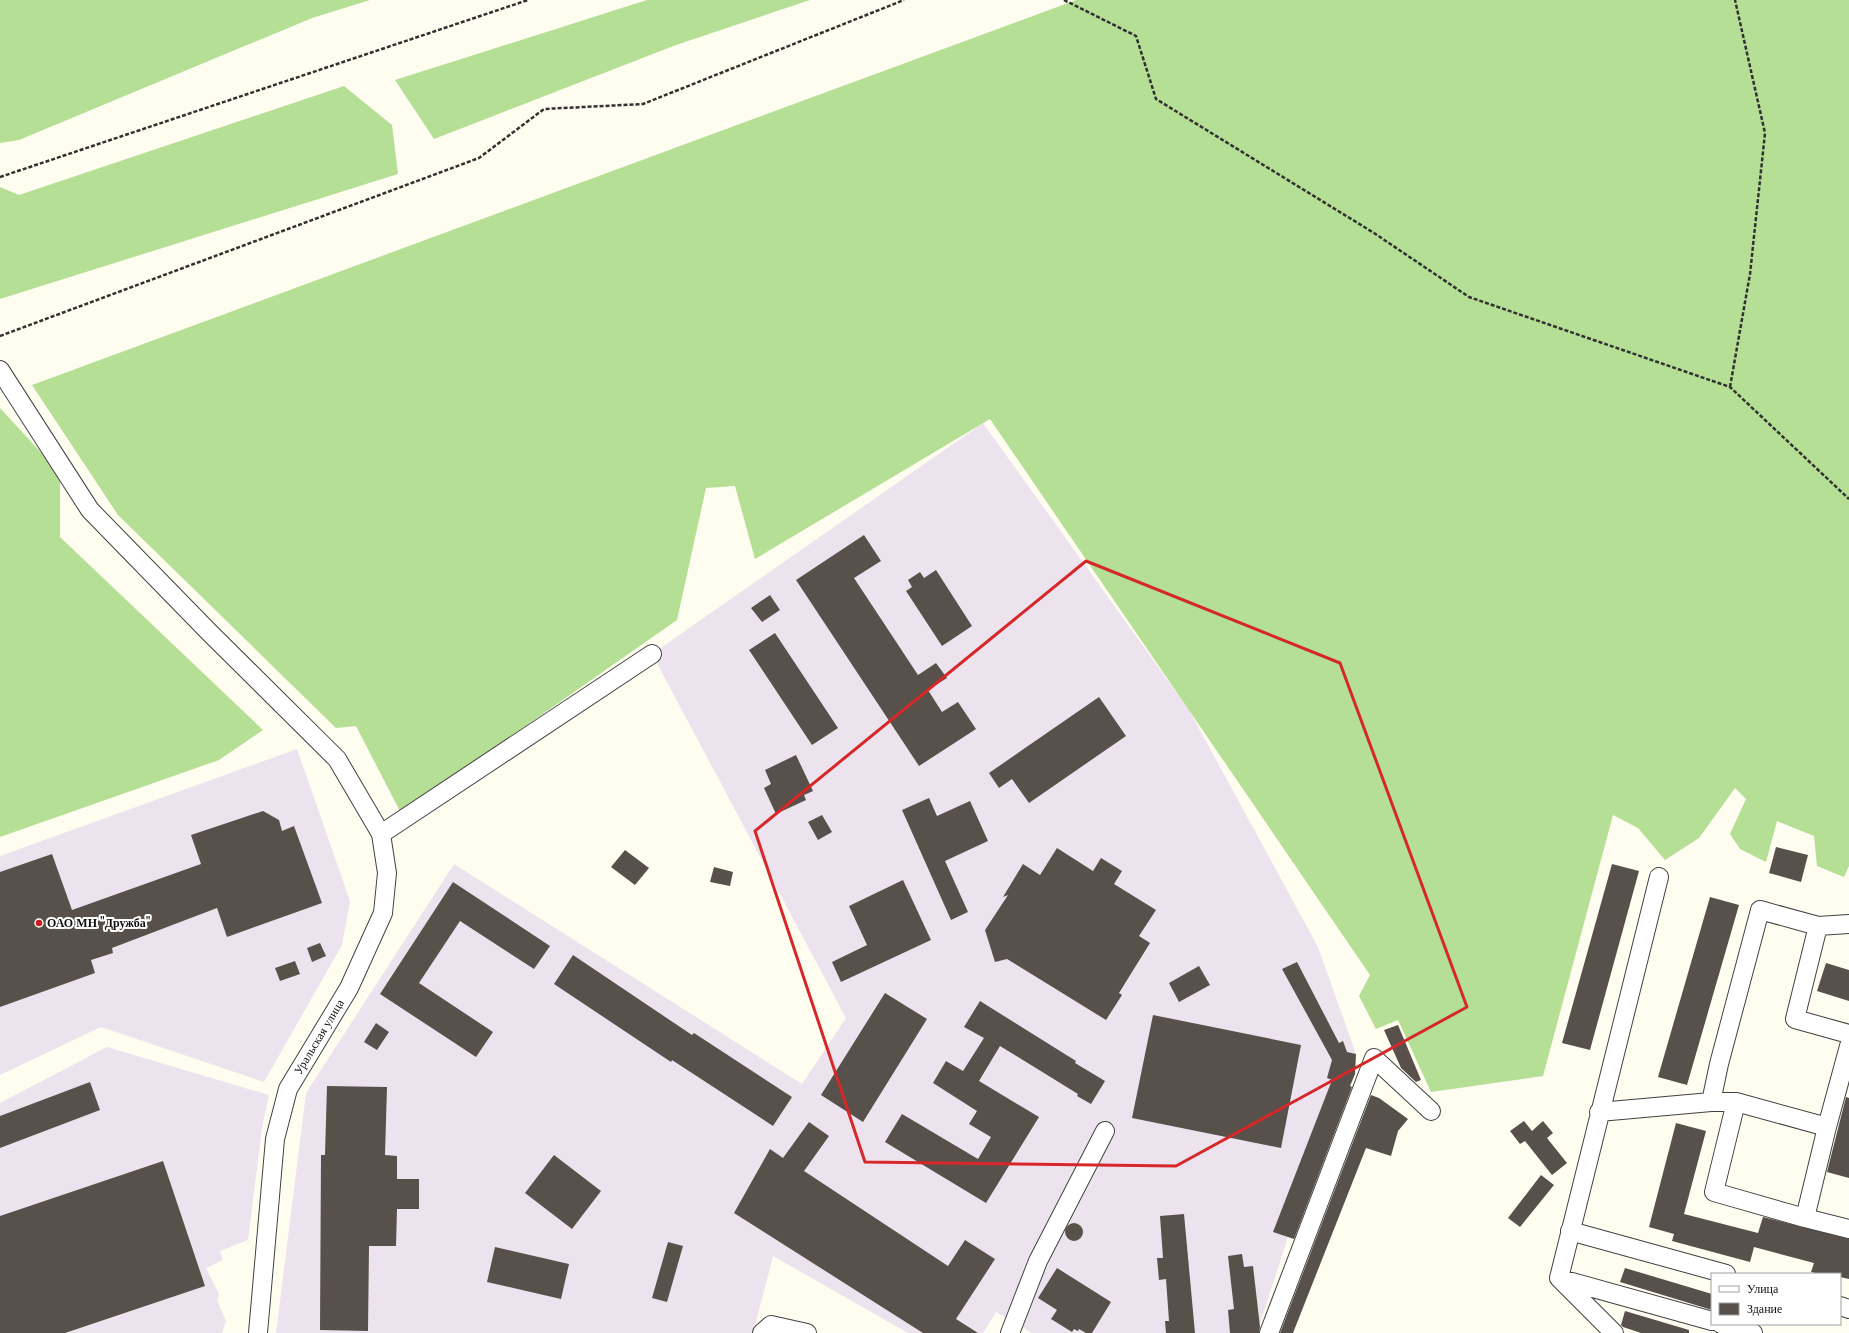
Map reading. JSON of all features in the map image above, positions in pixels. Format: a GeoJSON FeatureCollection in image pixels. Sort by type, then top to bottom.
{"type":"FeatureCollection","features":[{"type":"Feature","properties":{"kind":"street","name":"Уральская улица"},"geometry":{"type":"LineString","coordinates":[[0,370],[90,510],[209,632],[337,759],[381,834],[387,873],[382,913],[349,988],[288,1089],[274,1139],[258,1333]]}},
{"type":"Feature","properties":{"kind":"street"},"geometry":{"type":"LineString","coordinates":[[381,834],[652,654]]}},
{"type":"Feature","properties":{"kind":"street"},"geometry":{"type":"LineString","coordinates":[[1559,1278],[1599,1112],[1659,877]]}},
{"type":"Feature","properties":{"kind":"street"},"geometry":{"type":"LineString","coordinates":[[1711,1102],[1719,1064],[1760,910],[1818,926],[1849,924]]}},
{"type":"Feature","properties":{"kind":"street"},"geometry":{"type":"LineString","coordinates":[[1818,926],[1795,1019],[1849,1034]]}},
{"type":"Feature","properties":{"kind":"street"},"geometry":{"type":"LineString","coordinates":[[1805,1218],[1827,1127],[1849,1046]]}},
{"type":"Feature","properties":{"kind":"street"},"geometry":{"type":"LineString","coordinates":[[1269,1333],[1374,1058],[1430,1111]]}},
{"type":"Feature","properties":{"kind":"street"},"geometry":{"type":"LineString","coordinates":[[1599,1112],[1711,1102],[1736,1102],[1827,1127]]}},
{"type":"Feature","properties":{"kind":"street"},"geometry":{"type":"LineString","coordinates":[[1736,1102],[1714,1192],[1849,1230]]}},
{"type":"Feature","properties":{"kind":"street"},"geometry":{"type":"LineString","coordinates":[[1010,1333],[1038,1261],[1105,1131]]}},
{"type":"Feature","properties":{"kind":"street"},"geometry":{"type":"LineString","coordinates":[[1570,1231],[1722,1273]]}},
{"type":"Feature","properties":{"kind":"street"},"geometry":{"type":"LineString","coordinates":[[1559,1278],[1711,1322]]}},
{"type":"Feature","properties":{"kind":"street"},"geometry":{"type":"LineString","coordinates":[[1559,1278],[1614,1333]]}},
{"type":"Feature","properties":{"kind":"street"},"geometry":{"type":"LineString","coordinates":[[762,1333],[771,1325],[807,1333]]}},
{"type":"Feature","properties":{"kind":"street"},"geometry":{"type":"LineString","coordinates":[[1725,1325],[1753,1333]]}},
{"type":"Feature","properties":{"kind":"path"},"geometry":{"type":"LineString","coordinates":[[0,176],[528,0]]}},
{"type":"Feature","properties":{"kind":"path"},"geometry":{"type":"LineString","coordinates":[[0,336],[479,158],[544,109],[643,104],[904,0]]}},
{"type":"Feature","properties":{"kind":"path"},"geometry":{"type":"LineString","coordinates":[[1064,0],[1136,36],[1156,99],[1374,233],[1469,297],[1730,387],[1849,499]]}},
{"type":"Feature","properties":{"kind":"path"},"geometry":{"type":"LineString","coordinates":[[1730,387],[1750,274],[1765,133],[1735,0]]}},
{"type":"Feature","properties":{"kind":"highlighted area"},"geometry":{"type":"Polygon","coordinates":[[[1086,561],[1340,663],[1467,1007],[1176,1166],[865,1162],[755,831],[1086,561]]]}},
{"type":"Feature","properties":{"kind":"shaded area"},"geometry":{"type":"Polygon","coordinates":[[[983,423],[1189,710],[1318,947],[1356,1054],[1355,1074],[1288,1237],[1257,1333],[1032,1333],[996,1312],[983,1333],[908,1333],[773,1256],[753,1333],[276,1333],[306,1093],[454,864],[802,1084],[846,1018],[652,654],[983,423]]]}},
{"type":"Feature","properties":{"kind":"shaded area"},"geometry":{"type":"Polygon","coordinates":[[[297,749],[350,901],[342,945],[264,1082],[101,1027],[0,1075],[0,856],[297,749]]]}},
{"type":"Feature","properties":{"kind":"shaded area"},"geometry":{"type":"Polygon","coordinates":[[[107,1047],[269,1095],[262,1128],[248,1240],[220,1251],[223,1260],[206,1268],[219,1294],[217,1300],[226,1321],[222,1333],[0,1333],[0,1103],[107,1047]]]}},
{"type":"Feature","properties":{"kind":"green space"},"geometry":{"type":"Polygon","coordinates":[[[0,0],[370,0],[312,18],[19,140],[0,143],[0,0]]]}},
{"type":"Feature","properties":{"kind":"green space"},"geometry":{"type":"Polygon","coordinates":[[[647,0],[810,0],[676,45],[434,139],[395,80],[647,0]]]}},
{"type":"Feature","properties":{"kind":"green space"},"geometry":{"type":"Polygon","coordinates":[[[1076,0],[1849,0],[1849,866],[1844,877],[1817,866],[1814,836],[1777,821],[1766,862],[1740,849],[1730,834],[1746,799],[1735,788],[1699,838],[1665,860],[1638,828],[1613,815],[1543,1076],[1431,1092],[1398,1020],[1376,1029],[1359,996],[1370,975],[990,419],[755,559],[735,486],[706,488],[677,620],[401,813],[356,726],[336,728],[118,515],[32,385],[1076,0]]]}},
{"type":"Feature","properties":{"kind":"green space"},"geometry":{"type":"Polygon","coordinates":[[[344,86],[392,125],[398,174],[0,299],[0,187],[19,195],[344,86]]]}},
{"type":"Feature","properties":{"kind":"green space"},"geometry":{"type":"Polygon","coordinates":[[[0,408],[60,473],[60,537],[263,730],[219,760],[0,837],[0,408]]]}},
{"type":"Feature","properties":{"kind":"building"},"geometry":{"type":"Polygon","coordinates":[[[864,535],[881,561],[854,578],[918,675],[936,663],[947,678],[928,690],[942,712],[958,702],[976,729],[919,766],[796,580],[864,535]]]}},
{"type":"Feature","properties":{"kind":"building"},"geometry":{"type":"Polygon","coordinates":[[[936,570],[972,626],[942,646],[906,591],[912,587],[908,580],[920,572],[924,578],[936,570]]]}},
{"type":"Feature","properties":{"kind":"building"},"geometry":{"type":"Polygon","coordinates":[[[770,595],[780,610],[762,622],[751,608],[770,595]]]}},
{"type":"Feature","properties":{"kind":"building"},"geometry":{"type":"Polygon","coordinates":[[[775,633],[838,728],[812,745],[749,650],[775,633]]]}},
{"type":"Feature","properties":{"kind":"building"},"geometry":{"type":"Polygon","coordinates":[[[1099,697],[1126,736],[1029,803],[1012,779],[999,788],[989,773],[1099,697]]]}},
{"type":"Feature","properties":{"kind":"building"},"geometry":{"type":"Polygon","coordinates":[[[796,755],[813,791],[804,795],[806,800],[776,814],[764,788],[771,784],[765,770],[796,755]]]}},
{"type":"Feature","properties":{"kind":"building"},"geometry":{"type":"Polygon","coordinates":[[[929,798],[937,816],[970,801],[988,841],[945,861],[968,912],[951,920],[902,810],[929,798]]]}},
{"type":"Feature","properties":{"kind":"building"},"geometry":{"type":"Polygon","coordinates":[[[263,811],[279,820],[282,831],[294,826],[322,903],[227,937],[217,908],[112,948],[113,953],[91,960],[95,973],[0,1007],[0,872],[52,854],[72,910],[201,864],[191,835],[263,811]]]}},
{"type":"Feature","properties":{"kind":"building"},"geometry":{"type":"Polygon","coordinates":[[[822,815],[832,832],[818,840],[808,822],[822,815]]]}},
{"type":"Feature","properties":{"kind":"building"},"geometry":{"type":"Polygon","coordinates":[[[1776,847],[1808,855],[1801,882],[1769,873],[1776,847]]]}},
{"type":"Feature","properties":{"kind":"building"},"geometry":{"type":"Polygon","coordinates":[[[1057,848],[1093,871],[1101,858],[1122,871],[1114,884],[1156,910],[1139,936],[1150,943],[1119,993],[1122,995],[1106,1020],[1007,959],[995,962],[985,930],[1008,895],[1003,897],[1023,864],[1040,875],[1057,848]]]}},
{"type":"Feature","properties":{"kind":"building"},"geometry":{"type":"Polygon","coordinates":[[[625,850],[649,868],[635,885],[611,867],[625,850]]]}},
{"type":"Feature","properties":{"kind":"building"},"geometry":{"type":"Polygon","coordinates":[[[1612,864],[1639,871],[1590,1050],[1562,1043],[1612,864]]]}},
{"type":"Feature","properties":{"kind":"building"},"geometry":{"type":"Polygon","coordinates":[[[714,867],[733,872],[730,886],[710,882],[714,867]]]}},
{"type":"Feature","properties":{"kind":"building"},"geometry":{"type":"Polygon","coordinates":[[[903,880],[931,940],[841,982],[832,962],[867,945],[849,906],[903,880]]]}},
{"type":"Feature","properties":{"kind":"building"},"geometry":{"type":"Polygon","coordinates":[[[453,882],[550,946],[534,969],[460,921],[419,983],[493,1032],[476,1057],[380,994],[453,882]]]}},
{"type":"Feature","properties":{"kind":"building"},"geometry":{"type":"Polygon","coordinates":[[[1710,897],[1739,905],[1687,1085],[1658,1077],[1710,897]]]}},
{"type":"Feature","properties":{"kind":"building"},"geometry":{"type":"Polygon","coordinates":[[[320,943],[326,956],[312,962],[307,948],[320,943]]]}},
{"type":"Feature","properties":{"kind":"building"},"geometry":{"type":"Polygon","coordinates":[[[573,955],[692,1035],[694,1033],[792,1097],[773,1126],[672,1060],[671,1062],[554,984],[573,955]]]}},
{"type":"Feature","properties":{"kind":"building"},"geometry":{"type":"Polygon","coordinates":[[[295,961],[300,974],[280,981],[275,968],[295,961]]]}},
{"type":"Feature","properties":{"kind":"building"},"geometry":{"type":"Polygon","coordinates":[[[1297,962],[1339,1043],[1343,1041],[1347,1052],[1356,1054],[1355,1074],[1350,1086],[1352,1087],[1294,1239],[1273,1232],[1332,1080],[1327,1078],[1332,1060],[1282,969],[1297,962]]]}},
{"type":"Feature","properties":{"kind":"building"},"geometry":{"type":"Polygon","coordinates":[[[1826,963],[1849,970],[1849,1001],[1817,991],[1826,963]]]}},
{"type":"Feature","properties":{"kind":"building"},"geometry":{"type":"Polygon","coordinates":[[[1199,966],[1210,985],[1179,1002],[1169,983],[1199,966]]]}},
{"type":"Feature","properties":{"kind":"building"},"geometry":{"type":"Polygon","coordinates":[[[885,993],[927,1019],[863,1122],[821,1095],[885,993]]]}},
{"type":"Feature","properties":{"kind":"building"},"geometry":{"type":"Polygon","coordinates":[[[980,1001],[1076,1061],[1075,1063],[1105,1081],[1091,1104],[1077,1096],[1078,1094],[1000,1046],[979,1081],[1039,1117],[986,1203],[885,1142],[902,1114],[978,1159],[991,1137],[969,1124],[977,1111],[933,1083],[946,1061],[963,1071],[984,1038],[964,1027],[980,1001]]]}},
{"type":"Feature","properties":{"kind":"building"},"geometry":{"type":"Polygon","coordinates":[[[1153,1015],[1301,1045],[1281,1148],[1132,1118],[1153,1015]]]}},
{"type":"Feature","properties":{"kind":"building"},"geometry":{"type":"Polygon","coordinates":[[[376,1023],[389,1032],[377,1050],[364,1042],[376,1023]]]}},
{"type":"Feature","properties":{"kind":"building"},"geometry":{"type":"Polygon","coordinates":[[[1398,1025],[1421,1080],[1416,1082],[1401,1068],[1384,1030],[1398,1025]]]}},
{"type":"Feature","properties":{"kind":"building"},"geometry":{"type":"Polygon","coordinates":[[[90,1082],[100,1110],[0,1148],[0,1116],[90,1082]]]}},
{"type":"Feature","properties":{"kind":"building"},"geometry":{"type":"Polygon","coordinates":[[[327,1086],[387,1087],[385,1155],[397,1156],[397,1179],[419,1179],[419,1209],[397,1209],[396,1246],[369,1246],[368,1331],[320,1330],[321,1155],[325,1155],[327,1086]]]}},
{"type":"Feature","properties":{"kind":"building"},"geometry":{"type":"Polygon","coordinates":[[[1371,1095],[1379,1098],[1408,1119],[1398,1131],[1391,1156],[1366,1148],[1293,1333],[1280,1333],[1371,1095]]]}},
{"type":"Feature","properties":{"kind":"building"},"geometry":{"type":"Polygon","coordinates":[[[1846,1097],[1849,1098],[1849,1178],[1827,1172],[1846,1097]]]}},
{"type":"Feature","properties":{"kind":"building"},"geometry":{"type":"Polygon","coordinates":[[[1524,1121],[1532,1131],[1543,1121],[1553,1133],[1547,1138],[1567,1163],[1552,1175],[1525,1141],[1520,1144],[1510,1131],[1524,1121]]]}},
{"type":"Feature","properties":{"kind":"building"},"geometry":{"type":"Polygon","coordinates":[[[809,1122],[829,1136],[804,1171],[948,1266],[965,1240],[995,1259],[956,1319],[978,1333],[923,1333],[734,1213],[770,1149],[783,1158],[809,1122]]]}},
{"type":"Feature","properties":{"kind":"building"},"geometry":{"type":"Polygon","coordinates":[[[1676,1123],[1706,1131],[1684,1214],[1758,1233],[1763,1217],[1849,1239],[1849,1279],[1841,1277],[1841,1273],[1811,1272],[1814,1263],[1754,1247],[1750,1262],[1672,1241],[1674,1234],[1649,1227],[1676,1123]]]}},
{"type":"Feature","properties":{"kind":"building"},"geometry":{"type":"Polygon","coordinates":[[[554,1155],[601,1191],[572,1229],[525,1193],[554,1155]]]}},
{"type":"Feature","properties":{"kind":"building"},"geometry":{"type":"Polygon","coordinates":[[[163,1161],[205,1286],[65,1333],[0,1333],[0,1216],[163,1161]]]}},
{"type":"Feature","properties":{"kind":"building"},"geometry":{"type":"Polygon","coordinates":[[[1541,1175],[1554,1185],[1520,1227],[1508,1218],[1541,1175]]]}},
{"type":"Feature","properties":{"kind":"building"},"geometry":{"type":"Polygon","coordinates":[[[1184,1214],[1195,1333],[1166,1333],[1165,1321],[1169,1321],[1166,1279],[1159,1280],[1157,1258],[1163,1258],[1160,1216],[1184,1214]]]}},
{"type":"Feature","properties":{"kind":"building"},"geometry":{"type":"Polygon","coordinates":[[[1074,1223],[1080,1226],[1083,1232],[1080,1238],[1074,1241],[1068,1238],[1065,1232],[1068,1226],[1074,1223]]]}},
{"type":"Feature","properties":{"kind":"building"},"geometry":{"type":"Polygon","coordinates":[[[668,1242],[683,1246],[667,1302],[652,1298],[668,1242]]]}},
{"type":"Feature","properties":{"kind":"building"},"geometry":{"type":"Polygon","coordinates":[[[495,1247],[569,1264],[561,1299],[487,1282],[495,1247]]]}},
{"type":"Feature","properties":{"kind":"building"},"geometry":{"type":"Polygon","coordinates":[[[1242,1254],[1244,1267],[1253,1266],[1260,1327],[1259,1333],[1230,1333],[1228,1310],[1234,1309],[1228,1256],[1242,1254]]]}},
{"type":"Feature","properties":{"kind":"building"},"geometry":{"type":"Polygon","coordinates":[[[1057,1268],[1111,1302],[1092,1333],[1086,1333],[1079,1329],[1078,1331],[1074,1329],[1072,1332],[1051,1319],[1057,1310],[1038,1298],[1057,1268]]]}},
{"type":"Feature","properties":{"kind":"building"},"geometry":{"type":"Polygon","coordinates":[[[1625,1268],[1711,1294],[1711,1310],[1620,1282],[1625,1268]]]}},
{"type":"Feature","properties":{"kind":"building"},"geometry":{"type":"Polygon","coordinates":[[[1625,1311],[1689,1330],[1689,1333],[1641,1333],[1623,1327],[1621,1325],[1625,1311]]]}},
{"type":"Feature","properties":{"kind":"place","name":"ОАО МН \"Дружба\""},"geometry":{"type":"Point","coordinates":[39,923]}}]}
